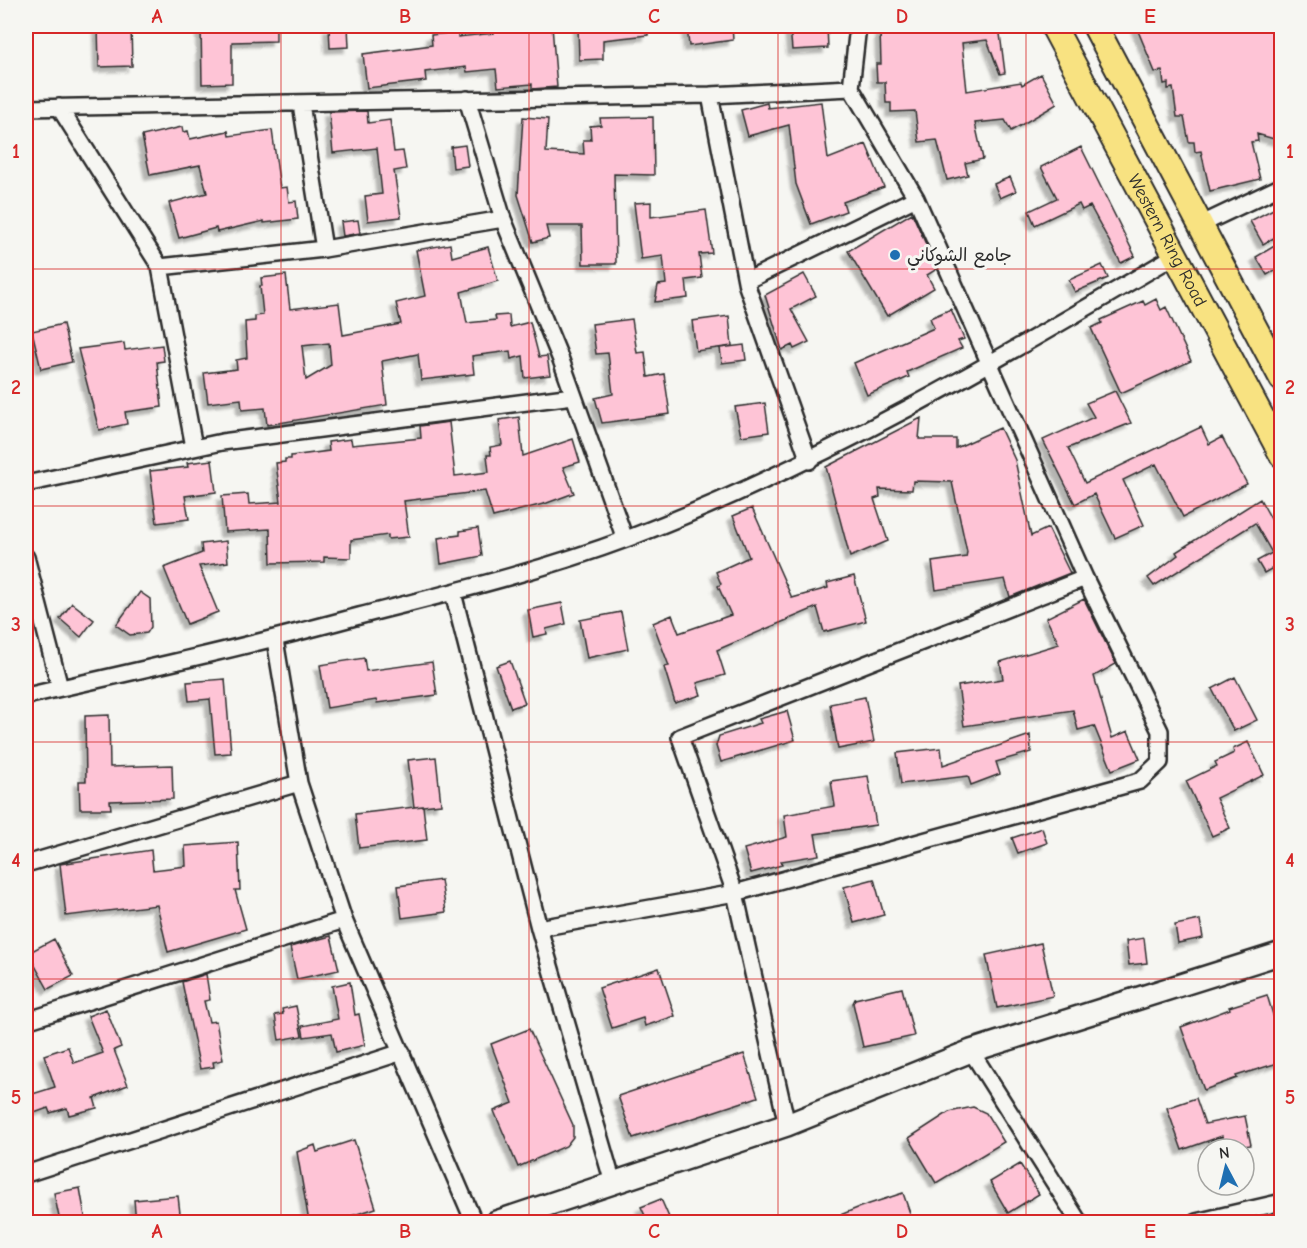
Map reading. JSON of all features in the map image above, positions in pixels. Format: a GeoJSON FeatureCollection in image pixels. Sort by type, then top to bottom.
{"type":"FeatureCollection","features":[{"type":"Feature","properties":{"kind":"main road","name":"Western Ring Road"},"geometry":{"type":"LineString","coordinates":[[1053,26],[1281,455]]}},
{"type":"Feature","properties":{"kind":"main road","name":"Western Ring Road"},"geometry":{"type":"LineString","coordinates":[[1095,26],[1202,224],[1281,379]]}},
{"type":"Feature","properties":{"kind":"street"},"geometry":{"type":"LineString","coordinates":[[539,928],[735,893],[1140,781],[1160,762],[1160,731],[1085,578],[916,198],[851,88],[858,26]]}},
{"type":"Feature","properties":{"kind":"street"},"geometry":{"type":"LineString","coordinates":[[26,108],[208,102],[302,104],[710,95],[851,88]]}},
{"type":"Feature","properties":{"kind":"street"},"geometry":{"type":"LineString","coordinates":[[710,95],[746,281],[809,461]]}},
{"type":"Feature","properties":{"kind":"street"},"geometry":{"type":"LineString","coordinates":[[467,99],[502,219],[561,360],[625,539]]}},
{"type":"Feature","properties":{"kind":"street"},"geometry":{"type":"LineString","coordinates":[[302,104],[324,249]]}},
{"type":"Feature","properties":{"kind":"street"},"geometry":{"type":"LineString","coordinates":[[59,107],[160,267],[194,447]]}},
{"type":"Feature","properties":{"kind":"street"},"geometry":{"type":"LineString","coordinates":[[1202,224],[1281,186]]}},
{"type":"Feature","properties":{"kind":"street"},"geometry":{"type":"LineString","coordinates":[[746,281],[916,198]]}},
{"type":"Feature","properties":{"kind":"street"},"geometry":{"type":"LineString","coordinates":[[160,267],[324,249],[502,219]]}},
{"type":"Feature","properties":{"kind":"street"},"geometry":{"type":"LineString","coordinates":[[26,696],[275,640],[453,593],[625,539],[809,461],[899,415],[1176,255]]}},
{"type":"Feature","properties":{"kind":"street"},"geometry":{"type":"LineString","coordinates":[[26,484],[194,447],[573,396]]}},
{"type":"Feature","properties":{"kind":"street"},"geometry":{"type":"LineString","coordinates":[[26,557],[60,688]]}},
{"type":"Feature","properties":{"kind":"street"},"geometry":{"type":"LineString","coordinates":[[787,1125],[735,893],[680,737],[1085,578]]}},
{"type":"Feature","properties":{"kind":"street"},"geometry":{"type":"LineString","coordinates":[[453,593],[539,928],[614,1183]]}},
{"type":"Feature","properties":{"kind":"street"},"geometry":{"type":"LineString","coordinates":[[275,640],[299,783],[344,920],[474,1222]]}},
{"type":"Feature","properties":{"kind":"street"},"geometry":{"type":"LineString","coordinates":[[26,864],[299,783]]}},
{"type":"Feature","properties":{"kind":"street"},"geometry":{"type":"LineString","coordinates":[[26,1021],[344,920]]}},
{"type":"Feature","properties":{"kind":"street"},"geometry":{"type":"LineString","coordinates":[[496,1222],[787,1125],[971,1051],[1281,953]]}},
{"type":"Feature","properties":{"kind":"street"},"geometry":{"type":"LineString","coordinates":[[971,1051],[1079,1222]]}},
{"type":"Feature","properties":{"kind":"street"},"geometry":{"type":"LineString","coordinates":[[26,1174],[402,1052]]}},
{"type":"Feature","properties":{"kind":"street"},"geometry":{"type":"LineString","coordinates":[[1196,1222],[1281,1204]]}},
{"type":"Feature","properties":{"kind":"building"},"geometry":{"type":"Polygon","coordinates":[[[98,26],[131,26],[132,66],[99,67],[98,26]]]}},
{"type":"Feature","properties":{"kind":"building"},"geometry":{"type":"Polygon","coordinates":[[[201,26],[276,26],[276,41],[232,42],[232,83],[202,84],[201,26]]]}},
{"type":"Feature","properties":{"kind":"building"},"geometry":{"type":"Polygon","coordinates":[[[348,26],[349,47],[330,48],[329,27],[348,26]]]}},
{"type":"Feature","properties":{"kind":"building"},"geometry":{"type":"Polygon","coordinates":[[[552,26],[557,87],[532,89],[532,84],[498,87],[496,69],[467,72],[466,67],[425,72],[426,81],[367,88],[363,54],[432,45],[431,35],[458,32],[458,37],[494,33],[494,28],[552,26]]]}},
{"type":"Feature","properties":{"kind":"building"},"geometry":{"type":"Polygon","coordinates":[[[578,26],[648,26],[648,35],[603,40],[603,59],[579,60],[578,26]]]}},
{"type":"Feature","properties":{"kind":"building"},"geometry":{"type":"Polygon","coordinates":[[[687,26],[732,26],[733,40],[689,46],[687,26]]]}},
{"type":"Feature","properties":{"kind":"building"},"geometry":{"type":"Polygon","coordinates":[[[790,26],[827,26],[828,48],[792,50],[790,26]]]}},
{"type":"Feature","properties":{"kind":"building"},"geometry":{"type":"Polygon","coordinates":[[[926,26],[999,26],[1005,73],[1000,74],[987,40],[962,43],[967,91],[1021,82],[1022,85],[1041,74],[1057,104],[1011,131],[1005,120],[975,123],[983,159],[965,163],[968,175],[947,180],[937,140],[919,142],[915,111],[891,112],[891,103],[886,103],[885,82],[877,82],[876,64],[881,64],[880,31],[924,29],[926,26]]]}},
{"type":"Feature","properties":{"kind":"building"},"geometry":{"type":"Polygon","coordinates":[[[1136,26],[1281,26],[1281,141],[1257,134],[1258,141],[1251,142],[1260,179],[1210,191],[1201,151],[1195,152],[1194,142],[1189,142],[1184,117],[1177,117],[1173,88],[1168,89],[1168,83],[1164,84],[1162,71],[1155,72],[1136,26]]]}},
{"type":"Feature","properties":{"kind":"building"},"geometry":{"type":"Polygon","coordinates":[[[821,102],[828,159],[866,144],[884,187],[843,202],[846,211],[811,224],[796,184],[789,125],[748,136],[741,110],[767,103],[768,108],[821,102]]]}},
{"type":"Feature","properties":{"kind":"building"},"geometry":{"type":"Polygon","coordinates":[[[367,111],[368,123],[390,120],[394,152],[403,151],[406,169],[394,171],[401,217],[368,221],[365,196],[382,194],[377,148],[333,153],[329,112],[367,111]]]}},
{"type":"Feature","properties":{"kind":"building"},"geometry":{"type":"Polygon","coordinates":[[[523,117],[548,119],[546,152],[584,154],[583,140],[591,140],[590,126],[601,125],[600,118],[653,117],[654,175],[614,174],[616,264],[583,264],[582,226],[546,226],[549,238],[533,242],[518,195],[523,117]]]}},
{"type":"Feature","properties":{"kind":"building"},"geometry":{"type":"Polygon","coordinates":[[[182,127],[183,132],[188,131],[190,139],[228,131],[229,136],[272,130],[280,188],[287,187],[289,202],[296,201],[298,219],[264,223],[264,221],[217,232],[216,228],[179,238],[169,203],[207,193],[200,165],[150,175],[142,136],[182,127]]]}},
{"type":"Feature","properties":{"kind":"building"},"geometry":{"type":"Polygon","coordinates":[[[465,145],[468,166],[453,168],[451,147],[465,145]]]}},
{"type":"Feature","properties":{"kind":"building"},"geometry":{"type":"Polygon","coordinates":[[[1081,147],[1135,256],[1121,263],[1090,206],[1082,210],[1079,204],[1035,225],[1029,211],[1057,198],[1041,167],[1081,147]]]}},
{"type":"Feature","properties":{"kind":"building"},"geometry":{"type":"Polygon","coordinates":[[[1010,177],[1016,191],[1000,198],[994,184],[1010,177]]]}},
{"type":"Feature","properties":{"kind":"building"},"geometry":{"type":"Polygon","coordinates":[[[651,202],[651,217],[706,210],[712,253],[699,254],[702,278],[686,280],[688,298],[655,302],[658,285],[666,284],[663,256],[641,259],[634,203],[651,202]]]}},
{"type":"Feature","properties":{"kind":"building"},"geometry":{"type":"Polygon","coordinates":[[[1281,205],[1281,234],[1263,244],[1250,221],[1281,205]]]}},
{"type":"Feature","properties":{"kind":"building"},"geometry":{"type":"Polygon","coordinates":[[[912,213],[937,269],[927,275],[934,288],[887,316],[848,251],[912,213]]]}},
{"type":"Feature","properties":{"kind":"building"},"geometry":{"type":"Polygon","coordinates":[[[358,220],[360,233],[343,236],[341,222],[358,220]]]}},
{"type":"Feature","properties":{"kind":"building"},"geometry":{"type":"Polygon","coordinates":[[[450,244],[452,257],[488,247],[498,281],[461,292],[467,323],[496,320],[495,316],[509,315],[510,327],[530,322],[539,357],[547,356],[550,375],[525,378],[523,356],[511,359],[510,351],[472,356],[474,374],[421,380],[418,354],[382,361],[387,405],[267,425],[265,408],[242,410],[241,399],[208,403],[204,373],[237,369],[236,360],[247,358],[245,322],[255,321],[255,316],[263,315],[261,278],[286,275],[290,309],[339,303],[343,335],[401,324],[396,303],[425,296],[416,250],[450,244]],[[329,343],[302,346],[306,380],[331,365],[329,343]]]}},
{"type":"Feature","properties":{"kind":"building"},"geometry":{"type":"Polygon","coordinates":[[[1276,245],[1281,253],[1281,267],[1267,275],[1256,257],[1276,245]]]}},
{"type":"Feature","properties":{"kind":"building"},"geometry":{"type":"Polygon","coordinates":[[[1102,265],[1108,278],[1075,292],[1069,280],[1102,265]]]}},
{"type":"Feature","properties":{"kind":"building"},"geometry":{"type":"Polygon","coordinates":[[[804,274],[816,296],[791,309],[809,342],[794,349],[792,345],[782,350],[765,295],[804,274]]]}},
{"type":"Feature","properties":{"kind":"building"},"geometry":{"type":"Polygon","coordinates":[[[1156,299],[1161,310],[1166,307],[1191,361],[1121,393],[1091,328],[1102,323],[1101,320],[1143,301],[1145,305],[1156,299]]]}},
{"type":"Feature","properties":{"kind":"building"},"geometry":{"type":"Polygon","coordinates":[[[951,309],[964,339],[958,341],[962,348],[907,372],[909,377],[867,395],[854,363],[934,328],[930,318],[951,309]]]}},
{"type":"Feature","properties":{"kind":"building"},"geometry":{"type":"Polygon","coordinates":[[[729,316],[732,346],[696,351],[692,321],[729,316]]]}},
{"type":"Feature","properties":{"kind":"building"},"geometry":{"type":"Polygon","coordinates":[[[632,319],[637,353],[645,352],[648,377],[664,374],[670,414],[602,423],[595,398],[613,394],[608,353],[596,354],[592,324],[632,319]]]}},
{"type":"Feature","properties":{"kind":"building"},"geometry":{"type":"Polygon","coordinates":[[[63,324],[72,362],[41,369],[32,331],[63,324]]]}},
{"type":"Feature","properties":{"kind":"building"},"geometry":{"type":"Polygon","coordinates":[[[124,343],[125,350],[162,345],[164,361],[157,362],[162,407],[125,412],[127,424],[99,430],[78,349],[124,343]]]}},
{"type":"Feature","properties":{"kind":"building"},"geometry":{"type":"Polygon","coordinates":[[[744,345],[746,360],[722,363],[720,348],[744,345]]]}},
{"type":"Feature","properties":{"kind":"building"},"geometry":{"type":"Polygon","coordinates":[[[1115,391],[1131,423],[1068,448],[1085,483],[1201,427],[1209,444],[1222,437],[1247,484],[1183,517],[1156,464],[1123,480],[1144,525],[1115,538],[1094,494],[1075,504],[1043,440],[1094,417],[1086,403],[1115,391]]]}},
{"type":"Feature","properties":{"kind":"building"},"geometry":{"type":"Polygon","coordinates":[[[765,403],[769,432],[741,436],[735,407],[765,403]]]}},
{"type":"Feature","properties":{"kind":"building"},"geometry":{"type":"Polygon","coordinates":[[[519,417],[523,456],[573,439],[580,462],[563,467],[574,493],[547,503],[493,517],[485,491],[404,501],[409,537],[388,539],[388,535],[351,540],[351,558],[324,557],[324,562],[271,563],[270,529],[225,532],[222,496],[248,494],[249,504],[281,502],[276,463],[285,462],[285,459],[291,459],[291,456],[329,451],[328,442],[351,439],[352,445],[421,438],[420,426],[449,422],[455,476],[489,472],[487,455],[491,455],[490,447],[502,445],[499,420],[519,417]]]}},
{"type":"Feature","properties":{"kind":"building"},"geometry":{"type":"Polygon","coordinates":[[[921,418],[919,439],[956,439],[956,448],[1000,428],[1015,460],[1031,536],[1048,528],[1070,573],[1010,597],[1005,579],[936,590],[932,562],[966,557],[967,552],[952,482],[913,481],[912,490],[879,489],[880,497],[874,499],[888,541],[850,557],[826,467],[921,418]]]}},
{"type":"Feature","properties":{"kind":"building"},"geometry":{"type":"Polygon","coordinates":[[[212,460],[216,492],[185,496],[189,519],[157,523],[150,471],[188,467],[187,463],[212,460]]]}},
{"type":"Feature","properties":{"kind":"building"},"geometry":{"type":"Polygon","coordinates":[[[1260,499],[1281,537],[1281,571],[1278,565],[1264,573],[1257,561],[1272,553],[1255,523],[1154,586],[1148,578],[1178,555],[1176,552],[1260,499]]]}},
{"type":"Feature","properties":{"kind":"building"},"geometry":{"type":"Polygon","coordinates":[[[752,508],[792,598],[828,588],[827,583],[854,576],[866,621],[824,632],[817,607],[717,650],[725,675],[697,683],[701,695],[675,703],[664,667],[669,666],[653,623],[672,615],[679,633],[731,615],[718,586],[721,584],[716,572],[749,557],[733,516],[752,508]]]}},
{"type":"Feature","properties":{"kind":"building"},"geometry":{"type":"Polygon","coordinates":[[[478,528],[482,556],[441,564],[438,538],[460,535],[460,531],[478,528]]]}},
{"type":"Feature","properties":{"kind":"building"},"geometry":{"type":"Polygon","coordinates":[[[226,541],[228,562],[199,566],[218,612],[187,624],[164,568],[202,553],[201,544],[226,541]]]}},
{"type":"Feature","properties":{"kind":"building"},"geometry":{"type":"Polygon","coordinates":[[[140,592],[150,599],[151,627],[147,633],[130,635],[116,625],[140,592]]]}},
{"type":"Feature","properties":{"kind":"building"},"geometry":{"type":"Polygon","coordinates":[[[1084,599],[1116,664],[1094,676],[1112,738],[1128,731],[1140,759],[1112,770],[1094,726],[1078,730],[1073,710],[964,726],[958,686],[1003,679],[1000,662],[1059,644],[1046,618],[1084,599]]]}},
{"type":"Feature","properties":{"kind":"building"},"geometry":{"type":"Polygon","coordinates":[[[72,603],[94,620],[81,637],[60,619],[72,603]]]}},
{"type":"Feature","properties":{"kind":"building"},"geometry":{"type":"Polygon","coordinates":[[[562,603],[566,624],[546,629],[547,634],[533,637],[528,610],[562,603]]]}},
{"type":"Feature","properties":{"kind":"building"},"geometry":{"type":"Polygon","coordinates":[[[621,612],[628,649],[587,658],[580,620],[621,612]]]}},
{"type":"Feature","properties":{"kind":"building"},"geometry":{"type":"Polygon","coordinates":[[[364,658],[366,671],[432,662],[437,695],[377,703],[376,700],[327,708],[320,665],[364,658]]]}},
{"type":"Feature","properties":{"kind":"building"},"geometry":{"type":"Polygon","coordinates":[[[510,661],[525,703],[511,708],[496,666],[510,661]]]}},
{"type":"Feature","properties":{"kind":"building"},"geometry":{"type":"Polygon","coordinates":[[[1235,677],[1257,720],[1234,731],[1212,689],[1235,677]]]}},
{"type":"Feature","properties":{"kind":"building"},"geometry":{"type":"Polygon","coordinates":[[[225,679],[231,753],[215,754],[210,699],[189,701],[187,682],[225,679]]]}},
{"type":"Feature","properties":{"kind":"building"},"geometry":{"type":"Polygon","coordinates":[[[865,697],[874,742],[838,749],[830,704],[865,697]]]}},
{"type":"Feature","properties":{"kind":"building"},"geometry":{"type":"Polygon","coordinates":[[[787,711],[795,740],[721,762],[716,746],[719,736],[761,723],[759,719],[787,711]]]}},
{"type":"Feature","properties":{"kind":"building"},"geometry":{"type":"Polygon","coordinates":[[[109,715],[110,767],[172,765],[173,799],[110,801],[111,809],[80,809],[79,781],[86,781],[85,716],[109,715]]]}},
{"type":"Feature","properties":{"kind":"building"},"geometry":{"type":"Polygon","coordinates":[[[1030,735],[1031,752],[996,762],[1000,774],[971,785],[968,776],[901,784],[897,753],[941,748],[943,765],[1030,735]]]}},
{"type":"Feature","properties":{"kind":"building"},"geometry":{"type":"Polygon","coordinates":[[[1248,742],[1264,775],[1216,798],[1230,828],[1212,836],[1186,781],[1217,766],[1215,762],[1234,753],[1233,749],[1248,742]]]}},
{"type":"Feature","properties":{"kind":"building"},"geometry":{"type":"Polygon","coordinates":[[[436,757],[441,804],[414,807],[408,760],[436,757]]]}},
{"type":"Feature","properties":{"kind":"building"},"geometry":{"type":"Polygon","coordinates":[[[868,776],[876,825],[815,834],[819,855],[781,861],[782,865],[751,873],[744,849],[787,837],[784,815],[835,806],[831,781],[868,776]]]}},
{"type":"Feature","properties":{"kind":"building"},"geometry":{"type":"Polygon","coordinates":[[[423,806],[427,840],[359,848],[355,814],[423,806]]]}},
{"type":"Feature","properties":{"kind":"building"},"geometry":{"type":"Polygon","coordinates":[[[1042,828],[1047,843],[1018,853],[1012,838],[1042,828]]]}},
{"type":"Feature","properties":{"kind":"building"},"geometry":{"type":"Polygon","coordinates":[[[238,842],[240,890],[235,890],[246,929],[168,952],[157,905],[66,916],[60,864],[151,850],[153,870],[186,866],[185,846],[238,842]]]}},
{"type":"Feature","properties":{"kind":"building"},"geometry":{"type":"Polygon","coordinates":[[[874,879],[884,915],[854,923],[844,887],[874,879]]]}},
{"type":"Feature","properties":{"kind":"building"},"geometry":{"type":"Polygon","coordinates":[[[441,880],[446,912],[402,918],[398,886],[441,880]]]}},
{"type":"Feature","properties":{"kind":"building"},"geometry":{"type":"Polygon","coordinates":[[[1200,920],[1203,938],[1178,943],[1175,925],[1200,920]]]}},
{"type":"Feature","properties":{"kind":"building"},"geometry":{"type":"Polygon","coordinates":[[[331,936],[339,970],[297,979],[290,947],[331,936]]]}},
{"type":"Feature","properties":{"kind":"building"},"geometry":{"type":"Polygon","coordinates":[[[1144,938],[1147,963],[1129,965],[1126,941],[1144,938]]]}},
{"type":"Feature","properties":{"kind":"building"},"geometry":{"type":"Polygon","coordinates":[[[54,939],[73,976],[48,989],[28,953],[54,939]]]}},
{"type":"Feature","properties":{"kind":"building"},"geometry":{"type":"Polygon","coordinates":[[[1041,943],[1053,996],[997,1008],[986,955],[1041,943]]]}},
{"type":"Feature","properties":{"kind":"building"},"geometry":{"type":"Polygon","coordinates":[[[659,968],[675,1016],[645,1026],[643,1018],[612,1028],[599,988],[659,968]]]}},
{"type":"Feature","properties":{"kind":"building"},"geometry":{"type":"Polygon","coordinates":[[[206,974],[210,1000],[204,1001],[209,1022],[216,1021],[223,1060],[213,1062],[214,1067],[200,1069],[182,982],[206,974]]]}},
{"type":"Feature","properties":{"kind":"building"},"geometry":{"type":"Polygon","coordinates":[[[350,982],[355,1015],[359,1014],[365,1045],[336,1052],[332,1033],[304,1037],[302,1026],[338,1019],[332,986],[350,982]]]}},
{"type":"Feature","properties":{"kind":"building"},"geometry":{"type":"Polygon","coordinates":[[[902,988],[914,1036],[863,1047],[853,1003],[855,999],[902,988]]]}},
{"type":"Feature","properties":{"kind":"building"},"geometry":{"type":"Polygon","coordinates":[[[1267,995],[1281,1041],[1281,1062],[1236,1076],[1237,1078],[1204,1090],[1181,1027],[1230,1009],[1229,1007],[1267,995]]]}},
{"type":"Feature","properties":{"kind":"building"},"geometry":{"type":"Polygon","coordinates":[[[296,1006],[302,1036],[279,1040],[275,1015],[283,1014],[282,1009],[296,1006]]]}},
{"type":"Feature","properties":{"kind":"building"},"geometry":{"type":"Polygon","coordinates":[[[106,1009],[121,1047],[114,1050],[128,1085],[94,1098],[97,1108],[69,1115],[67,1108],[50,1113],[48,1108],[26,1116],[26,1096],[55,1087],[44,1055],[68,1047],[74,1063],[103,1053],[88,1016],[106,1009]]]}},
{"type":"Feature","properties":{"kind":"building"},"geometry":{"type":"Polygon","coordinates":[[[529,1029],[573,1125],[573,1137],[566,1146],[518,1167],[494,1111],[513,1103],[491,1044],[529,1029]]]}},
{"type":"Feature","properties":{"kind":"building"},"geometry":{"type":"Polygon","coordinates":[[[744,1054],[758,1097],[633,1138],[618,1096],[744,1054]]]}},
{"type":"Feature","properties":{"kind":"building"},"geometry":{"type":"Polygon","coordinates":[[[1196,1098],[1205,1124],[1245,1116],[1249,1137],[1196,1137],[1196,1145],[1182,1150],[1167,1108],[1196,1098]]]}},
{"type":"Feature","properties":{"kind":"building"},"geometry":{"type":"Polygon","coordinates":[[[973,1107],[986,1113],[1004,1142],[936,1183],[909,1138],[949,1112],[973,1107]]]}},
{"type":"Feature","properties":{"kind":"building"},"geometry":{"type":"Polygon","coordinates":[[[354,1140],[376,1208],[332,1222],[309,1222],[297,1152],[315,1145],[317,1152],[354,1140]]]}},
{"type":"Feature","properties":{"kind":"building"},"geometry":{"type":"Polygon","coordinates":[[[1020,1164],[1039,1194],[1008,1213],[990,1182],[1020,1164]]]}},
{"type":"Feature","properties":{"kind":"building"},"geometry":{"type":"Polygon","coordinates":[[[80,1188],[86,1222],[60,1222],[54,1193],[80,1188]]]}},
{"type":"Feature","properties":{"kind":"building"},"geometry":{"type":"Polygon","coordinates":[[[903,1193],[913,1222],[823,1222],[860,1207],[903,1193]]]}},
{"type":"Feature","properties":{"kind":"building"},"geometry":{"type":"Polygon","coordinates":[[[178,1196],[181,1222],[136,1222],[134,1200],[178,1196]]]}},
{"type":"Feature","properties":{"kind":"building"},"geometry":{"type":"Polygon","coordinates":[[[661,1199],[671,1222],[648,1222],[641,1207],[661,1199]]]}},
{"type":"Feature","properties":{"kind":"place","name":"جامع الشوكاني"},"geometry":{"type":"Point","coordinates":[895,255]}}]}
